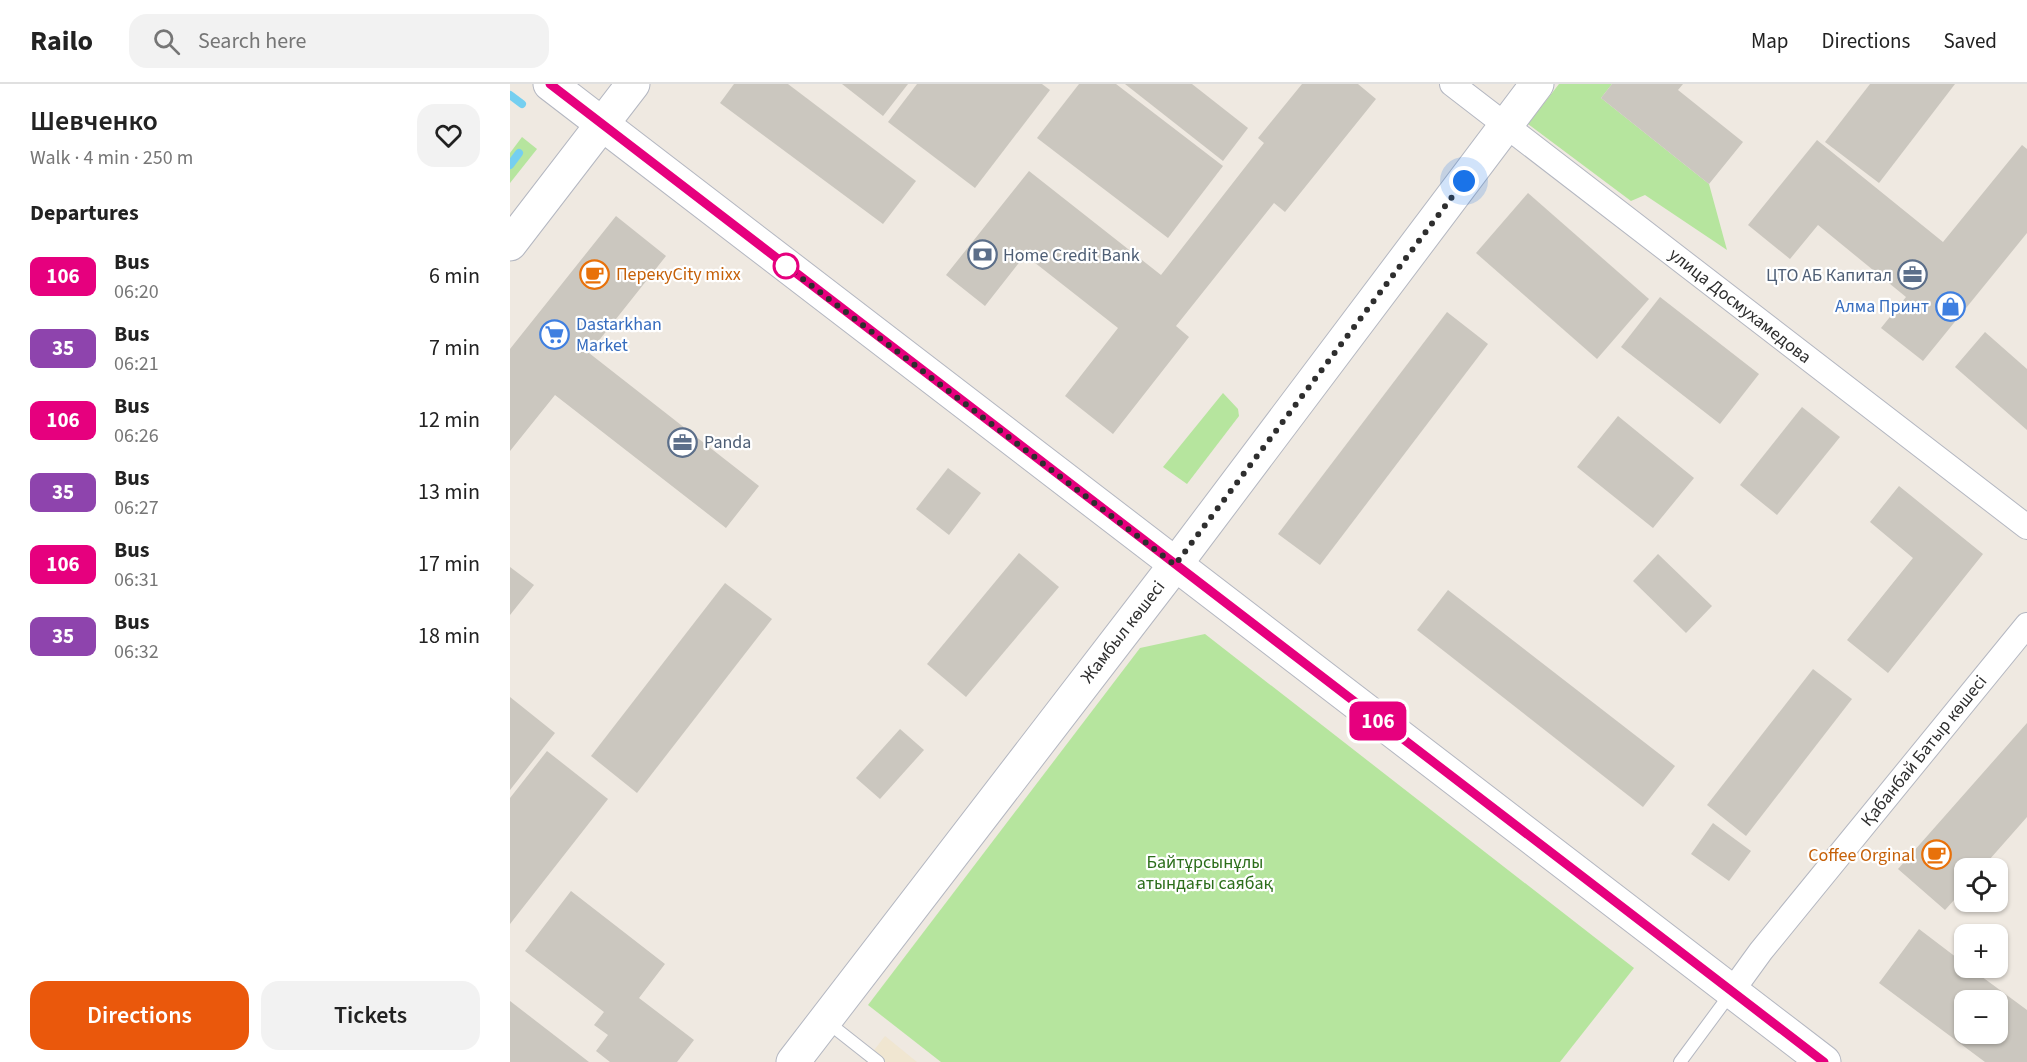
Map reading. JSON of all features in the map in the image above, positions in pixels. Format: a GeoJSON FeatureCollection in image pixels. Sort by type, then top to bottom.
{"type":"FeatureCollection","features":[{"type":"Feature","properties":{"kind":"main road"},"geometry":{"type":"LineString","coordinates":[[550,84],[1824,1062]]}},
{"type":"Feature","properties":{"kind":"main road"},"geometry":{"type":"LineString","coordinates":[[510,244],[633,84]]}},
{"type":"Feature","properties":{"kind":"main road","name":"Жамбыл көшесі"},"geometry":{"type":"LineString","coordinates":[[793,1062],[1175,565],[1537,84]]}},
{"type":"Feature","properties":{"kind":"street","name":"улица Досмухамедова"},"geometry":{"type":"LineString","coordinates":[[1452,84],[2027,527]]}},
{"type":"Feature","properties":{"kind":"street","name":"Қабанбай Батыр көшесі"},"geometry":{"type":"LineString","coordinates":[[1732,991],[1761,951],[2027,625]]}},
{"type":"Feature","properties":{"kind":"lane"},"geometry":{"type":"LineString","coordinates":[[1680,1062],[1732,991]]}},
{"type":"Feature","properties":{"kind":"lane"},"geometry":{"type":"LineString","coordinates":[[825,1020],[878,1062]]}},
{"type":"Feature","properties":{"kind":"shaded area"},"geometry":{"type":"Polygon","coordinates":[[[885,1036],[917,1062],[865,1062],[885,1036]]]}},
{"type":"Feature","properties":{"kind":"green space"},"geometry":{"type":"Polygon","coordinates":[[[1559,84],[1612,84],[1601,98],[1709,184],[1727,250],[1645,195],[1631,201],[1528,124],[1559,84]]]}},
{"type":"Feature","properties":{"kind":"green space"},"geometry":{"type":"Polygon","coordinates":[[[522,137],[537,149],[510,183],[510,153],[522,137]]]}},
{"type":"Feature","properties":{"kind":"green space"},"geometry":{"type":"Polygon","coordinates":[[[1223,393],[1238,409],[1239,416],[1187,484],[1163,467],[1223,393]]]}},
{"type":"Feature","properties":{"kind":"green space","name":"Байтұрсынұлы атындағы саябақ"},"geometry":{"type":"Polygon","coordinates":[[[1205,634],[1634,968],[1560,1062],[941,1062],[868,1005],[1140,648],[1205,634]]]}},
{"type":"Feature","properties":{"kind":"building"},"geometry":{"type":"Polygon","coordinates":[[[734,84],[788,84],[916,181],[883,224],[720,103],[734,84]]]}},
{"type":"Feature","properties":{"kind":"building"},"geometry":{"type":"Polygon","coordinates":[[[842,84],[908,84],[883,116],[842,84]]]}},
{"type":"Feature","properties":{"kind":"building"},"geometry":{"type":"Polygon","coordinates":[[[917,84],[1042,84],[1050,90],[975,188],[888,122],[917,84]]]}},
{"type":"Feature","properties":{"kind":"building"},"geometry":{"type":"Polygon","coordinates":[[[1079,84],[1116,84],[1223,166],[1168,238],[1037,138],[1079,84]]]}},
{"type":"Feature","properties":{"kind":"building"},"geometry":{"type":"Polygon","coordinates":[[[1125,84],[1192,84],[1248,128],[1223,161],[1125,84]]]}},
{"type":"Feature","properties":{"kind":"building"},"geometry":{"type":"Polygon","coordinates":[[[1302,84],[1358,84],[1376,99],[1285,212],[1274,203],[1176,326],[1189,337],[1113,434],[1065,396],[1118,328],[1025,255],[985,306],[946,275],[1029,171],[1161,275],[1264,143],[1258,138],[1302,84]]]}},
{"type":"Feature","properties":{"kind":"building"},"geometry":{"type":"Polygon","coordinates":[[[1612,84],[1683,84],[1678,90],[1743,142],[1709,184],[1601,98],[1612,84]]]}},
{"type":"Feature","properties":{"kind":"building"},"geometry":{"type":"Polygon","coordinates":[[[1870,84],[1955,84],[1879,183],[1825,142],[1870,84]]]}},
{"type":"Feature","properties":{"kind":"building"},"geometry":{"type":"Polygon","coordinates":[[[1817,140],[1943,242],[2022,145],[2027,149],[2027,233],[1923,361],[1881,328],[1906,297],[1818,225],[1790,259],[1748,225],[1817,140]]]}},
{"type":"Feature","properties":{"kind":"building"},"geometry":{"type":"Polygon","coordinates":[[[1528,193],[1649,299],[1597,359],[1476,253],[1528,193]]]}},
{"type":"Feature","properties":{"kind":"building"},"geometry":{"type":"Polygon","coordinates":[[[616,216],[666,256],[589,353],[759,486],[726,528],[555,395],[510,451],[510,349],[616,216]]]}},
{"type":"Feature","properties":{"kind":"building"},"geometry":{"type":"Polygon","coordinates":[[[1660,297],[1759,374],[1720,424],[1621,347],[1660,297]]]}},
{"type":"Feature","properties":{"kind":"building"},"geometry":{"type":"Polygon","coordinates":[[[1447,312],[1488,344],[1320,565],[1278,534],[1447,312]]]}},
{"type":"Feature","properties":{"kind":"building"},"geometry":{"type":"Polygon","coordinates":[[[1985,332],[2027,369],[2027,430],[1955,367],[1985,332]]]}},
{"type":"Feature","properties":{"kind":"building"},"geometry":{"type":"Polygon","coordinates":[[[1802,407],[1840,437],[1777,515],[1740,485],[1802,407]]]}},
{"type":"Feature","properties":{"kind":"building"},"geometry":{"type":"Polygon","coordinates":[[[1618,416],[1694,478],[1653,528],[1577,467],[1618,416]]]}},
{"type":"Feature","properties":{"kind":"building"},"geometry":{"type":"Polygon","coordinates":[[[948,468],[981,493],[949,535],[916,509],[948,468]]]}},
{"type":"Feature","properties":{"kind":"building"},"geometry":{"type":"Polygon","coordinates":[[[1899,486],[1983,554],[1888,673],[1847,640],[1913,558],[1870,522],[1899,486]]]}},
{"type":"Feature","properties":{"kind":"building"},"geometry":{"type":"Polygon","coordinates":[[[1019,553],[1059,587],[966,697],[927,664],[1019,553]]]}},
{"type":"Feature","properties":{"kind":"building"},"geometry":{"type":"Polygon","coordinates":[[[1658,554],[1712,606],[1686,633],[1633,581],[1658,554]]]}},
{"type":"Feature","properties":{"kind":"building"},"geometry":{"type":"Polygon","coordinates":[[[510,567],[534,585],[510,615],[510,567]]]}},
{"type":"Feature","properties":{"kind":"building"},"geometry":{"type":"Polygon","coordinates":[[[725,583],[772,619],[637,793],[591,756],[725,583]]]}},
{"type":"Feature","properties":{"kind":"building"},"geometry":{"type":"Polygon","coordinates":[[[1448,590],[1675,766],[1643,807],[1417,630],[1448,590]]]}},
{"type":"Feature","properties":{"kind":"building"},"geometry":{"type":"Polygon","coordinates":[[[1813,669],[1852,699],[1746,836],[1707,805],[1813,669]]]}},
{"type":"Feature","properties":{"kind":"building"},"geometry":{"type":"Polygon","coordinates":[[[510,697],[555,733],[510,790],[510,697]]]}},
{"type":"Feature","properties":{"kind":"building"},"geometry":{"type":"Polygon","coordinates":[[[2027,723],[2027,817],[1991,858],[1954,858],[1954,900],[1945,910],[1898,869],[2027,723]]]}},
{"type":"Feature","properties":{"kind":"building"},"geometry":{"type":"Polygon","coordinates":[[[900,729],[924,750],[880,799],[856,778],[900,729]]]}},
{"type":"Feature","properties":{"kind":"building"},"geometry":{"type":"Polygon","coordinates":[[[547,751],[608,799],[510,924],[510,798],[547,751]]]}},
{"type":"Feature","properties":{"kind":"building"},"geometry":{"type":"Polygon","coordinates":[[[1713,823],[1751,851],[1729,881],[1691,854],[1713,823]]]}},
{"type":"Feature","properties":{"kind":"building"},"geometry":{"type":"Polygon","coordinates":[[[571,891],[665,964],[639,998],[694,1040],[677,1062],[610,1062],[596,1051],[608,1035],[594,1025],[604,1012],[525,951],[571,891]]]}},
{"type":"Feature","properties":{"kind":"building"},"geometry":{"type":"Polygon","coordinates":[[[1919,929],[1954,956],[1954,978],[1984,978],[2000,990],[1954,990],[1954,1039],[1879,983],[1919,929]]]}},
{"type":"Feature","properties":{"kind":"building"},"geometry":{"type":"Polygon","coordinates":[[[2008,996],[2027,1010],[2027,1062],[1985,1062],[1961,1044],[2008,1044],[2008,996]]]}},
{"type":"Feature","properties":{"kind":"building"},"geometry":{"type":"Polygon","coordinates":[[[510,1001],[589,1062],[510,1062],[510,1001]]]}},
{"type":"Feature","properties":{"kind":"waterway"},"geometry":{"type":"LineString","coordinates":[[510,95],[522,104]]}},
{"type":"Feature","properties":{"kind":"waterway"},"geometry":{"type":"LineString","coordinates":[[510,165],[519,153]]}},
{"type":"Feature","properties":{"kind":"bus line","name":"106"},"geometry":{"type":"LineString","coordinates":[[550,84],[1824,1062]]}},
{"type":"Feature","properties":{"kind":"place","name":"Home Credit Bank"},"geometry":{"type":"Point","coordinates":[982,255]}},
{"type":"Feature","properties":{"kind":"place","name":"ПерекуCity mixx"},"geometry":{"type":"Point","coordinates":[595,274]}},
{"type":"Feature","properties":{"kind":"place","name":"ЦТО АБ Капитал"},"geometry":{"type":"Point","coordinates":[1913,275]}},
{"type":"Feature","properties":{"kind":"place","name":"Алма Принт"},"geometry":{"type":"Point","coordinates":[1950,306]}},
{"type":"Feature","properties":{"kind":"place","name":"Dastarkhan Market"},"geometry":{"type":"Point","coordinates":[555,334]}},
{"type":"Feature","properties":{"kind":"place","name":"Panda"},"geometry":{"type":"Point","coordinates":[683,442]}},
{"type":"Feature","properties":{"kind":"place","name":"Coffee Orginal"},"geometry":{"type":"Point","coordinates":[1936,855]}},
{"type":"Feature","properties":{"kind":"route"},"geometry":{"type":"LineString","coordinates":[[786,266],[1175,565],[1464,181]]}}]}
